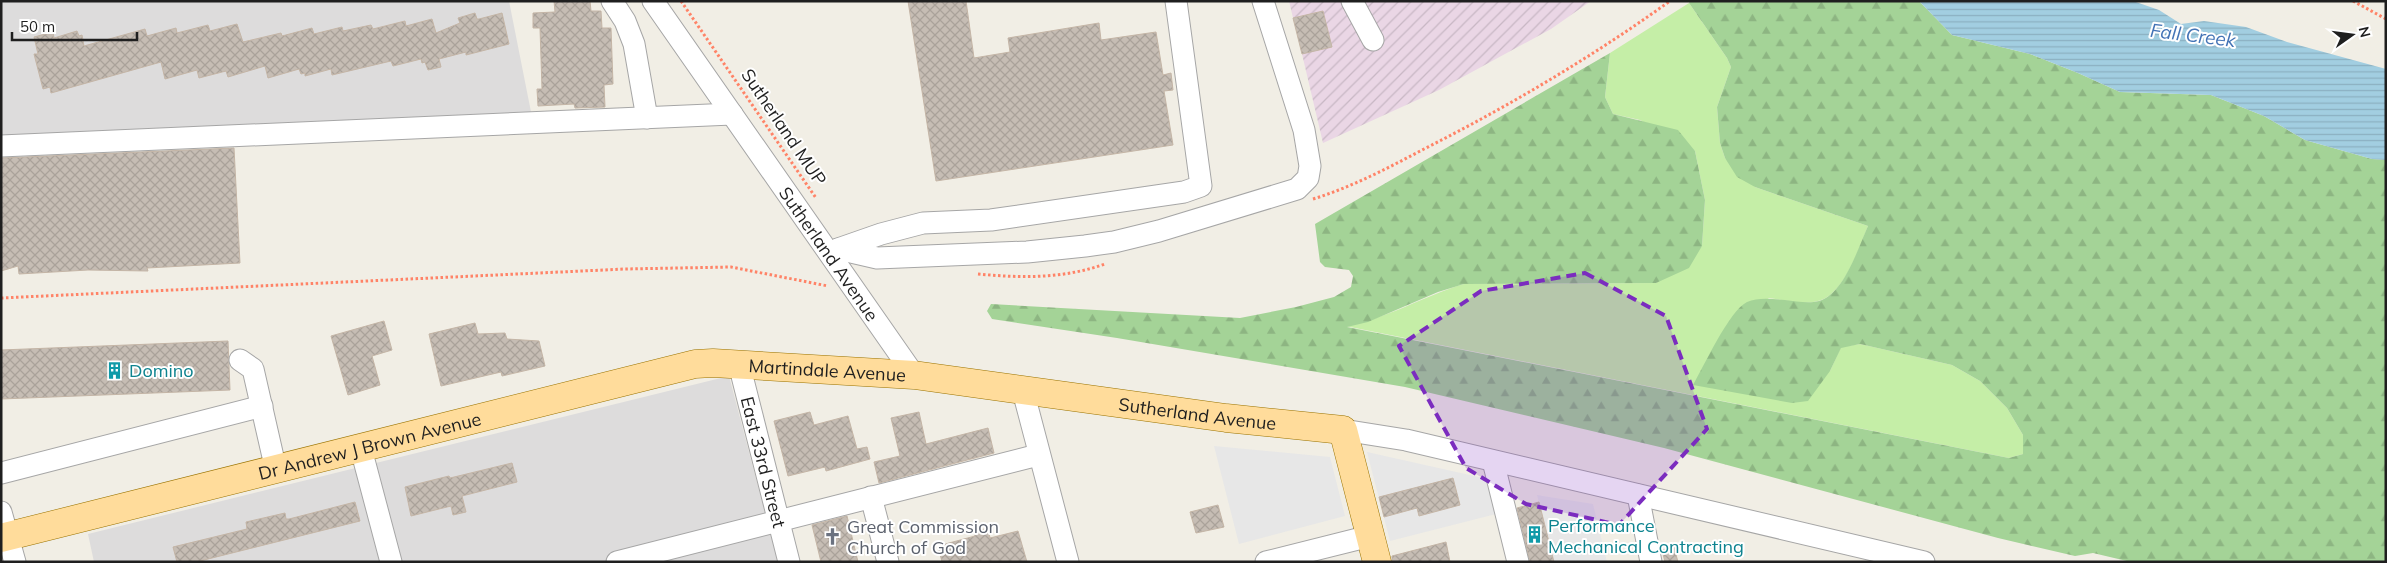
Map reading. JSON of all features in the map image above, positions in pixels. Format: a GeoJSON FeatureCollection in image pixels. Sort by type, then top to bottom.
{"type":"FeatureCollection","features":[{"type":"Feature","properties":{"kind":"main road","name":"Dr Andrew J Brown Avenue"},"geometry":{"type":"LineString","coordinates":[[6,537],[695,364],[739,364]]}},
{"type":"Feature","properties":{"kind":"main road","name":"Martindale Avenue"},"geometry":{"type":"LineString","coordinates":[[739,364],[914,375]]}},
{"type":"Feature","properties":{"kind":"main road","name":"Sutherland Avenue"},"geometry":{"type":"LineString","coordinates":[[914,375],[1226,418],[1343,430]]}},
{"type":"Feature","properties":{"kind":"main road"},"geometry":{"type":"LineString","coordinates":[[1343,430],[1373,549]]}},
{"type":"Feature","properties":{"kind":"street"},"geometry":{"type":"LineString","coordinates":[[612,1],[624,21],[634,44],[647,118]]}},
{"type":"Feature","properties":{"kind":"street","name":"Sutherland Avenue"},"geometry":{"type":"LineString","coordinates":[[653,1],[732,114],[833,250],[914,375]]}},
{"type":"Feature","properties":{"kind":"street"},"geometry":{"type":"LineString","coordinates":[[833,250],[881,234],[923,223],[991,220],[1184,192],[1201,186],[1176,1]]}},
{"type":"Feature","properties":{"kind":"street"},"geometry":{"type":"LineString","coordinates":[[833,250],[877,258],[1027,252],[1085,246],[1114,242],[1160,231],[1297,189],[1308,178],[1310,166],[1304,130],[1262,1]]}},
{"type":"Feature","properties":{"kind":"street"},"geometry":{"type":"LineString","coordinates":[[1352,1],[1373,40]]}},
{"type":"Feature","properties":{"kind":"street"},"geometry":{"type":"LineString","coordinates":[[1,146],[732,114]]}},
{"type":"Feature","properties":{"kind":"street"},"geometry":{"type":"LineString","coordinates":[[240,360],[253,369],[276,470]]}},
{"type":"Feature","properties":{"kind":"street","name":"East 33rd Street"},"geometry":{"type":"LineString","coordinates":[[739,364],[789,562]]}},
{"type":"Feature","properties":{"kind":"street"},"geometry":{"type":"LineString","coordinates":[[1023,391],[1038,455],[1068,562]]}},
{"type":"Feature","properties":{"kind":"street"},"geometry":{"type":"LineString","coordinates":[[1,473],[262,406]]}},
{"type":"Feature","properties":{"kind":"street","name":"Sutherland Avenue"},"geometry":{"type":"LineString","coordinates":[[1343,430],[1406,440],[1898,558],[1924,562]]}},
{"type":"Feature","properties":{"kind":"street"},"geometry":{"type":"LineString","coordinates":[[361,449],[391,562]]}},
{"type":"Feature","properties":{"kind":"street"},"geometry":{"type":"LineString","coordinates":[[617,562],[1038,455]]}},
{"type":"Feature","properties":{"kind":"street"},"geometry":{"type":"LineString","coordinates":[[1493,462],[1518,562]]}},
{"type":"Feature","properties":{"kind":"street"},"geometry":{"type":"LineString","coordinates":[[1638,495],[1651,562]]}},
{"type":"Feature","properties":{"kind":"street"},"geometry":{"type":"LineString","coordinates":[[871,497],[888,562]]}},
{"type":"Feature","properties":{"kind":"street"},"geometry":{"type":"LineString","coordinates":[[1266,562],[1373,549]]}},
{"type":"Feature","properties":{"kind":"path","name":"Sutherland MUP"},"geometry":{"type":"LineString","coordinates":[[681,1],[819,203]]}},
{"type":"Feature","properties":{"kind":"path"},"geometry":{"type":"LineString","coordinates":[[1409,157],[1480,121],[1537,88],[1670,1]]}},
{"type":"Feature","properties":{"kind":"path"},"geometry":{"type":"LineString","coordinates":[[2353,1],[2386,19]]}},
{"type":"Feature","properties":{"kind":"path"},"geometry":{"type":"LineString","coordinates":[[1,298],[616,270],[731,267],[830,286]]}},
{"type":"Feature","properties":{"kind":"highlighted area"},"geometry":{"type":"Polygon","coordinates":[[[1585,273],[1666,316],[1707,429],[1619,525],[1526,504],[1466,468],[1399,346],[1481,291],[1585,273]]]}},
{"type":"Feature","properties":{"kind":"shaded area"},"geometry":{"type":"Polygon","coordinates":[[[1,1],[509,1],[532,117],[1,141],[1,1]]]}},
{"type":"Feature","properties":{"kind":"shaded area"},"geometry":{"type":"Polygon","coordinates":[[[1289,1],[1591,1],[1551,29],[1439,90],[1323,143],[1302,54],[1332,47],[1323,11],[1293,18],[1289,1]]]}},
{"type":"Feature","properties":{"kind":"shaded area"},"geometry":{"type":"Polygon","coordinates":[[[729,376],[778,562],[94,562],[88,534],[729,376]]]}},
{"type":"Feature","properties":{"kind":"shaded area"},"geometry":{"type":"Polygon","coordinates":[[[1214,446],[1330,457],[1345,516],[1239,544],[1214,446]]]}},
{"type":"Feature","properties":{"kind":"shaded area"},"geometry":{"type":"Polygon","coordinates":[[[1367,452],[1492,480],[1500,513],[1390,541],[1367,452]]]}},
{"type":"Feature","properties":{"kind":"shaded area"},"geometry":{"type":"Polygon","coordinates":[[[1537,495],[1593,504],[1607,562],[1554,562],[1537,495]]]}},
{"type":"Feature","properties":{"kind":"green space"},"geometry":{"type":"Polygon","coordinates":[[[1690,1],[1919,1],[1952,35],[2030,54],[2120,92],[2211,95],[2264,116],[2305,140],[2372,159],[2386,160],[2386,562],[2131,562],[2093,553],[2075,556],[1998,538],[1664,448],[1405,387],[1117,338],[992,319],[987,311],[991,304],[1240,318],[1334,297],[1351,287],[1353,276],[1349,270],[1325,267],[1320,262],[1315,224],[1610,53],[1605,97],[1613,114],[1678,130],[1695,151],[1705,200],[1702,246],[1689,268],[1656,283],[1464,284],[1438,292],[1368,322],[1347,327],[2009,458],[2023,454],[2023,435],[2007,408],[1980,381],[1952,365],[1860,344],[1841,348],[1830,371],[1808,401],[1792,403],[1693,385],[1725,327],[1740,307],[1756,299],[1811,302],[1828,297],[1843,280],[1855,258],[1868,226],[1755,187],[1737,177],[1725,158],[1720,143],[1717,107],[1731,67],[1727,58],[1689,3],[1690,1]]]}},
{"type":"Feature","properties":{"kind":"green space"},"geometry":{"type":"Polygon","coordinates":[[[1689,3],[1727,58],[1731,67],[1717,107],[1720,143],[1725,158],[1755,187],[1868,226],[1849,270],[1836,290],[1827,297],[1818,301],[1806,302],[1768,298],[1830,371],[1841,347],[1860,344],[1952,365],[1980,381],[2007,408],[2023,435],[2023,454],[2009,458],[1345,326],[1376,318],[1464,284],[1656,283],[1702,246],[1705,200],[1695,151],[1640,120],[1613,114],[1605,97],[1610,53],[1689,3]]]}},
{"type":"Feature","properties":{"kind":"water","name":"Fall Creek"},"geometry":{"type":"Polygon","coordinates":[[[1919,1],[2133,1],[2159,10],[2181,24],[2204,21],[2246,27],[2287,42],[2386,69],[2386,160],[2372,159],[2305,140],[2264,116],[2211,95],[2120,92],[2030,54],[1952,35],[1919,1]]]}},
{"type":"Feature","properties":{"kind":"building"},"geometry":{"type":"Polygon","coordinates":[[[554,1],[590,1],[591,11],[601,11],[602,28],[611,28],[613,84],[604,85],[605,107],[575,108],[574,104],[538,106],[537,89],[542,89],[540,28],[533,28],[533,13],[555,12],[554,1]]]}},
{"type":"Feature","properties":{"kind":"building"},"geometry":{"type":"Polygon","coordinates":[[[908,1],[966,1],[974,58],[1010,52],[1008,38],[1099,23],[1101,40],[1156,32],[1163,75],[1171,73],[1173,90],[1164,91],[1173,145],[936,181],[908,1]]]}},
{"type":"Feature","properties":{"kind":"building"},"geometry":{"type":"Polygon","coordinates":[[[1323,11],[1332,47],[1302,54],[1293,18],[1323,11]]]}},
{"type":"Feature","properties":{"kind":"building"},"geometry":{"type":"Polygon","coordinates":[[[475,13],[477,19],[479,19],[502,13],[509,44],[466,55],[466,52],[439,59],[441,67],[428,70],[425,62],[422,63],[421,59],[393,66],[391,61],[332,75],[331,69],[305,76],[305,73],[301,74],[299,69],[268,78],[265,66],[228,77],[226,71],[199,78],[197,70],[165,79],[161,62],[51,93],[50,87],[43,89],[34,54],[38,54],[34,37],[53,32],[54,38],[77,31],[79,36],[82,35],[84,46],[145,29],[147,36],[176,28],[177,33],[208,25],[210,31],[237,24],[243,42],[281,33],[282,36],[312,28],[314,34],[342,27],[343,31],[371,25],[373,29],[405,21],[406,26],[432,19],[436,33],[460,23],[458,18],[475,13]]]}},
{"type":"Feature","properties":{"kind":"building"},"geometry":{"type":"Polygon","coordinates":[[[234,148],[240,263],[147,268],[148,271],[88,270],[19,274],[18,266],[1,271],[1,158],[234,148]]]}},
{"type":"Feature","properties":{"kind":"building"},"geometry":{"type":"Polygon","coordinates":[[[384,321],[392,350],[372,356],[380,385],[348,395],[331,336],[384,321]]]}},
{"type":"Feature","properties":{"kind":"building"},"geometry":{"type":"Polygon","coordinates":[[[475,323],[478,334],[505,333],[507,339],[539,341],[545,366],[502,376],[501,372],[441,386],[429,334],[475,323]]]}},
{"type":"Feature","properties":{"kind":"building","name":"Domino"},"geometry":{"type":"Polygon","coordinates":[[[228,341],[230,390],[1,399],[1,350],[228,341]]]}},
{"type":"Feature","properties":{"kind":"building"},"geometry":{"type":"Polygon","coordinates":[[[810,412],[814,425],[848,416],[857,449],[867,447],[870,459],[826,471],[825,467],[788,476],[774,421],[810,412]]]}},
{"type":"Feature","properties":{"kind":"building"},"geometry":{"type":"Polygon","coordinates":[[[919,412],[926,444],[988,428],[994,453],[879,483],[874,462],[900,456],[891,418],[919,412]]]}},
{"type":"Feature","properties":{"kind":"building"},"geometry":{"type":"Polygon","coordinates":[[[512,463],[517,482],[462,496],[466,512],[453,515],[451,506],[411,516],[405,487],[512,463]]]}},
{"type":"Feature","properties":{"kind":"building"},"geometry":{"type":"Polygon","coordinates":[[[1453,478],[1460,505],[1419,516],[1417,508],[1384,517],[1379,497],[1453,478]]]}},
{"type":"Feature","properties":{"kind":"building"},"geometry":{"type":"Polygon","coordinates":[[[355,502],[360,521],[196,562],[177,562],[173,547],[247,529],[246,522],[285,513],[286,519],[289,519],[355,502]]]}},
{"type":"Feature","properties":{"kind":"building","name":"Performance Mechanical Contracting"},"geometry":{"type":"Polygon","coordinates":[[[1539,502],[1554,562],[1530,562],[1517,508],[1539,502]]]}},
{"type":"Feature","properties":{"kind":"building"},"geometry":{"type":"Polygon","coordinates":[[[1218,505],[1224,527],[1196,533],[1190,512],[1218,505]]]}},
{"type":"Feature","properties":{"kind":"building","name":"Great Commission Church of God"},"geometry":{"type":"Polygon","coordinates":[[[847,516],[858,562],[821,562],[812,525],[847,516]]]}},
{"type":"Feature","properties":{"kind":"building"},"geometry":{"type":"Polygon","coordinates":[[[988,528],[990,538],[1018,531],[1027,562],[942,562],[938,546],[975,536],[974,532],[988,528]]]}},
{"type":"Feature","properties":{"kind":"building"},"geometry":{"type":"Polygon","coordinates":[[[1446,542],[1450,562],[1392,562],[1392,556],[1446,542]]]}},
{"type":"Feature","properties":{"kind":"building"},"geometry":{"type":"Polygon","coordinates":[[[1674,547],[1678,562],[1665,562],[1662,550],[1674,547]]]}},
{"type":"Feature","properties":{"kind":"place","name":"Domino"},"geometry":{"type":"Point","coordinates":[115,370]}},
{"type":"Feature","properties":{"kind":"place","name":"Performance Mechanical Contracting"},"geometry":{"type":"Point","coordinates":[1534,535]}},
{"type":"Feature","properties":{"kind":"place","name":"Great Commission Church of God"},"geometry":{"type":"Point","coordinates":[833,536]}}]}
